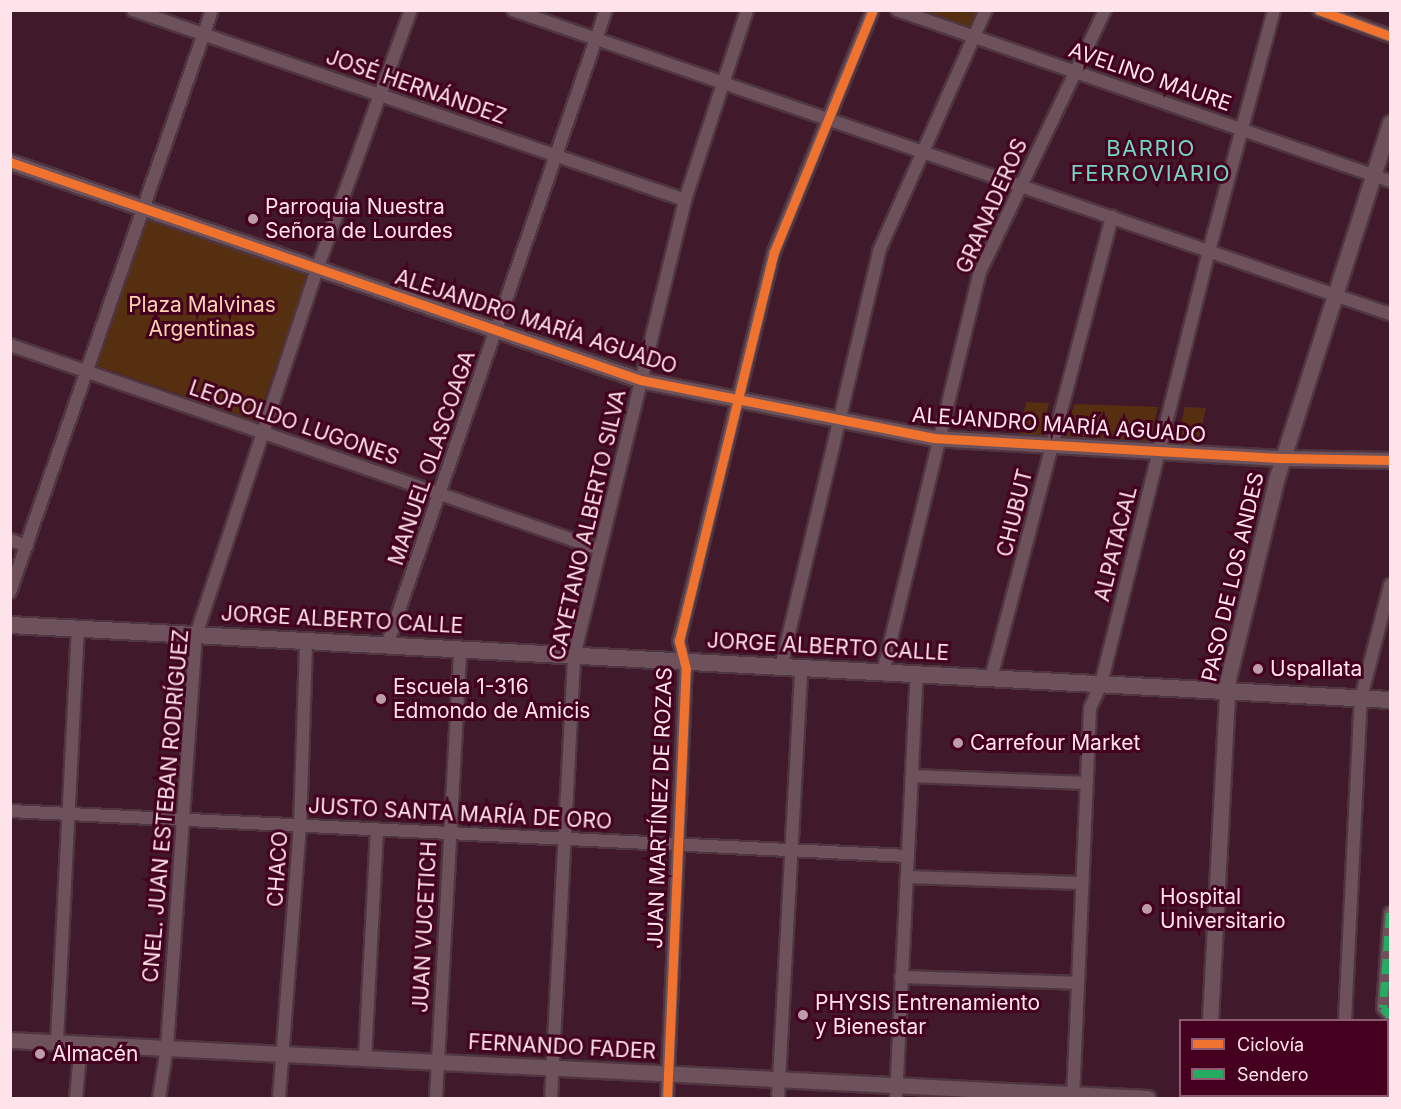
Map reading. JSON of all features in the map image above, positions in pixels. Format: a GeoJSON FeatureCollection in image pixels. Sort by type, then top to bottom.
{"type":"FeatureCollection","features":[{"type":"Feature","properties":{"kind":"main road","name":"JORGE ALBERTO CALLE"},"geometry":{"type":"LineString","coordinates":[[10,625],[1390,700]]}},
{"type":"Feature","properties":{"kind":"street","name":"JOSÉ HERNÁNDEZ"},"geometry":{"type":"LineString","coordinates":[[133,10],[685,200]]}},
{"type":"Feature","properties":{"kind":"street"},"geometry":{"type":"LineString","coordinates":[[10,592],[212,10]]}},
{"type":"Feature","properties":{"kind":"street","name":"CNEL. JUAN ESTEBAN RODRÍGUEZ"},"geometry":{"type":"LineString","coordinates":[[159,1098],[167,1047],[196,635],[317,269],[411,10]]}},
{"type":"Feature","properties":{"kind":"street"},"geometry":{"type":"LineString","coordinates":[[513,10],[1390,314]]}},
{"type":"Feature","properties":{"kind":"street","name":"MANUEL OLASCOAGA"},"geometry":{"type":"LineString","coordinates":[[387,645],[553,155],[606,10]]}},
{"type":"Feature","properties":{"kind":"street","name":"CAYETANO ALBERTO SILVA"},"geometry":{"type":"LineString","coordinates":[[551,1098],[574,656],[685,200],[747,10]]}},
{"type":"Feature","properties":{"kind":"street","name":"JUAN MARTÍNEZ DE ROZAS"},"geometry":{"type":"LineString","coordinates":[[667,1098],[685,662],[679,641],[774,252],[826,119],[873,10]]}},
{"type":"Feature","properties":{"kind":"street","name":"AVELINO MAURE"},"geometry":{"type":"LineString","coordinates":[[897,10],[1390,181]]}},
{"type":"Feature","properties":{"kind":"street"},"geometry":{"type":"LineString","coordinates":[[781,667],[879,251],[921,151],[986,10]]}},
{"type":"Feature","properties":{"kind":"street","name":"GRANADEROS"},"geometry":{"type":"LineString","coordinates":[[884,672],[942,439],[980,272],[1105,10]]}},
{"type":"Feature","properties":{"kind":"street","name":"ALPATACAL"},"geometry":{"type":"LineString","coordinates":[[1073,1096],[1090,708],[1101,684],[1209,251],[1244,130],[1274,10]]}},
{"type":"Feature","properties":{"kind":"street"},"geometry":{"type":"LineString","coordinates":[[1319,10],[1390,36]]}},
{"type":"Feature","properties":{"kind":"street","name":"PASO DE LOS ANDES"},"geometry":{"type":"LineString","coordinates":[[1210,1019],[1227,691],[1284,458],[1390,123]]}},
{"type":"Feature","properties":{"kind":"street","name":"ALEJANDRO MARÍA AGUADO"},"geometry":{"type":"LineString","coordinates":[[10,162],[641,380],[839,421],[942,439],[1284,458],[1390,460]]}},
{"type":"Feature","properties":{"kind":"street","name":"CHUBUT"},"geometry":{"type":"LineString","coordinates":[[991,678],[1050,445],[1112,217]]}},
{"type":"Feature","properties":{"kind":"street","name":"LEOPOLDO LUGONES"},"geometry":{"type":"LineString","coordinates":[[10,345],[599,549]]}},
{"type":"Feature","properties":{"kind":"street"},"geometry":{"type":"LineString","coordinates":[[10,540],[27,546]]}},
{"type":"Feature","properties":{"kind":"street"},"geometry":{"type":"LineString","coordinates":[[1345,1019],[1361,698],[1390,585]]}},
{"type":"Feature","properties":{"kind":"street"},"geometry":{"type":"LineString","coordinates":[[57,1041],[78,629]]}},
{"type":"Feature","properties":{"kind":"street","name":"CHACO"},"geometry":{"type":"LineString","coordinates":[[279,1098],[286,1054],[300,826],[306,641]]}},
{"type":"Feature","properties":{"kind":"street","name":"JUAN VUCETICH"},"geometry":{"type":"LineString","coordinates":[[436,1098],[460,650]]}},
{"type":"Feature","properties":{"kind":"street"},"geometry":{"type":"LineString","coordinates":[[778,1098],[801,668]]}},
{"type":"Feature","properties":{"kind":"street"},"geometry":{"type":"LineString","coordinates":[[896,1091],[917,674]]}},
{"type":"Feature","properties":{"kind":"street"},"geometry":{"type":"LineString","coordinates":[[912,776],[1086,783]]}},
{"type":"Feature","properties":{"kind":"street","name":"JUSTO SANTA MARÍA DE ORO"},"geometry":{"type":"LineString","coordinates":[[10,811],[908,856]]}},
{"type":"Feature","properties":{"kind":"street"},"geometry":{"type":"LineString","coordinates":[[365,1058],[376,829]]}},
{"type":"Feature","properties":{"kind":"street"},"geometry":{"type":"LineString","coordinates":[[907,877],[1081,883]]}},
{"type":"Feature","properties":{"kind":"street"},"geometry":{"type":"LineString","coordinates":[[1390,913],[1383,1008],[1390,1016]]}},
{"type":"Feature","properties":{"kind":"street"},"geometry":{"type":"LineString","coordinates":[[902,977],[1078,983]]}},
{"type":"Feature","properties":{"kind":"street","name":"FERNANDO FADER"},"geometry":{"type":"LineString","coordinates":[[10,1040],[779,1078],[896,1091],[1148,1098]]}},
{"type":"Feature","properties":{"kind":"street"},"geometry":{"type":"LineString","coordinates":[[76,1098],[81,1043]]}},
{"type":"Feature","properties":{"kind":"green space"},"geometry":{"type":"Polygon","coordinates":[[[921,11],[977,11],[969,27],[921,11]]]}},
{"type":"Feature","properties":{"kind":"green space","name":"Plaza Malvinas Argentinas"},"geometry":{"type":"Polygon","coordinates":[[[147,214],[309,270],[257,421],[95,365],[147,214]]]}},
{"type":"Feature","properties":{"kind":"green space"},"geometry":{"type":"Polygon","coordinates":[[[1026,402],[1049,403],[1041,436],[1019,435],[1026,402]]]}},
{"type":"Feature","properties":{"kind":"green space"},"geometry":{"type":"Polygon","coordinates":[[[1074,404],[1158,407],[1150,442],[1066,437],[1074,404]]]}},
{"type":"Feature","properties":{"kind":"green space"},"geometry":{"type":"Polygon","coordinates":[[[1185,407],[1206,408],[1198,445],[1176,444],[1185,407]]]}},
{"type":"Feature","properties":{"kind":"marked path"},"geometry":{"type":"LineString","coordinates":[[1390,913],[1383,1008],[1390,1016]]}},
{"type":"Feature","properties":{"kind":"cycle path"},"geometry":{"type":"LineString","coordinates":[[667,1098],[686,669],[679,641],[774,252],[873,10]]}},
{"type":"Feature","properties":{"kind":"cycle path"},"geometry":{"type":"LineString","coordinates":[[1319,10],[1390,36]]}},
{"type":"Feature","properties":{"kind":"cycle path"},"geometry":{"type":"LineString","coordinates":[[10,162],[641,380],[933,438],[1283,458],[1390,460]]}},
{"type":"Feature","properties":{"kind":"place","name":"Parroquia Nuestra Señora de Lourdes"},"geometry":{"type":"Point","coordinates":[253,219]}},
{"type":"Feature","properties":{"kind":"place","name":"Uspallata"},"geometry":{"type":"Point","coordinates":[1258,669]}},
{"type":"Feature","properties":{"kind":"place","name":"Escuela 1-316 Edmondo de Amicis"},"geometry":{"type":"Point","coordinates":[381,699]}},
{"type":"Feature","properties":{"kind":"place","name":"Carrefour Market"},"geometry":{"type":"Point","coordinates":[958,743]}},
{"type":"Feature","properties":{"kind":"place","name":"Hospital Universitario"},"geometry":{"type":"Point","coordinates":[1147,909]}},
{"type":"Feature","properties":{"kind":"place","name":"PHYSIS Entrenamiento y Bienestar"},"geometry":{"type":"Point","coordinates":[803,1015]}},
{"type":"Feature","properties":{"kind":"place","name":"Almacén"},"geometry":{"type":"Point","coordinates":[40,1054]}},
{"type":"Feature","properties":{"kind":"district","name":"BARRIO FERROVIARIO"},"geometry":{"type":"Point","coordinates":[1151,160]}}]}
